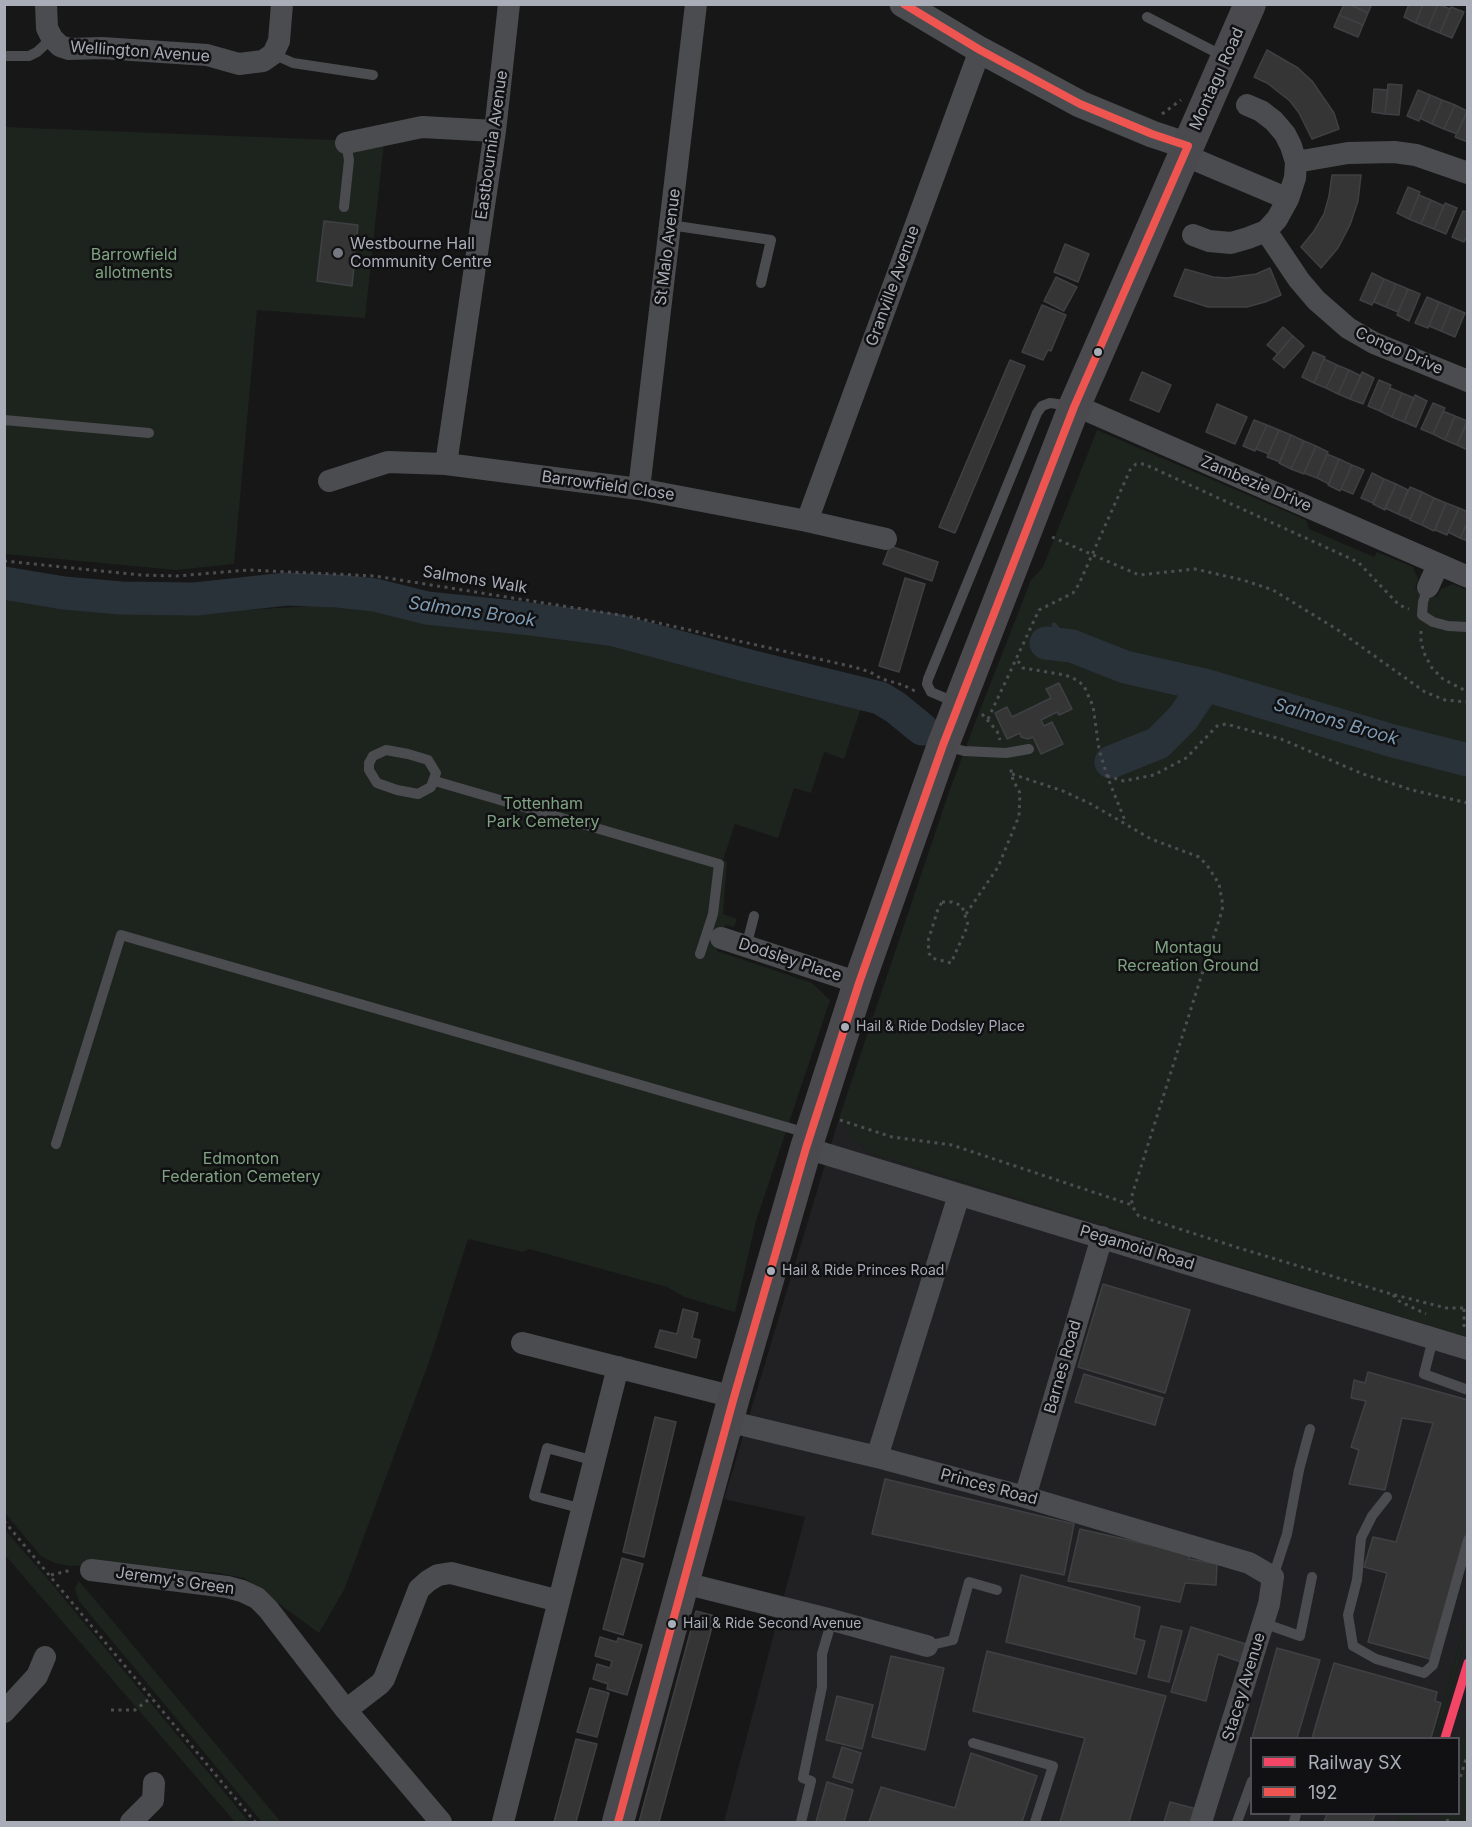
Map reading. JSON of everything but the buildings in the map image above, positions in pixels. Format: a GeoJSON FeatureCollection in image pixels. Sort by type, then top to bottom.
{"type":"FeatureCollection","features":[{"type":"Feature","properties":{"kind":"main road","name":"Montagu Road"},"geometry":{"type":"LineString","coordinates":[[618,1822],[731,1409],[816,1134],[859,983],[943,745],[968,706],[1074,407],[1250,4]]}},
{"type":"Feature","properties":{"kind":"street"},"geometry":{"type":"LineString","coordinates":[[46,4],[47,28],[56,42]]}},
{"type":"Feature","properties":{"kind":"street"},"geometry":{"type":"LineString","coordinates":[[273,54],[279,41],[282,4]]}},
{"type":"Feature","properties":{"kind":"street","name":"Eastbournia Avenue"},"geometry":{"type":"LineString","coordinates":[[446,464],[495,130],[509,4]]}},
{"type":"Feature","properties":{"kind":"street","name":"St Malo Avenue"},"geometry":{"type":"LineString","coordinates":[[639,489],[696,4]]}},
{"type":"Feature","properties":{"kind":"street"},"geometry":{"type":"LineString","coordinates":[[903,4],[980,50],[1080,104],[1152,134],[1288,199]]}},
{"type":"Feature","properties":{"kind":"street","name":"Wellington Avenue"},"geometry":{"type":"LineString","coordinates":[[56,42],[69,49],[102,48],[207,55],[239,64],[263,62],[273,54]]}},
{"type":"Feature","properties":{"kind":"street","name":"Granville Avenue"},"geometry":{"type":"LineString","coordinates":[[807,521],[980,50]]}},
{"type":"Feature","properties":{"kind":"street"},"geometry":{"type":"LineString","coordinates":[[1193,235],[1209,241],[1231,243],[1266,231],[1277,219],[1288,199],[1295,178],[1296,162],[1286,134],[1275,121],[1247,105]]}},
{"type":"Feature","properties":{"kind":"street"},"geometry":{"type":"LineString","coordinates":[[346,143],[422,127],[495,130]]}},
{"type":"Feature","properties":{"kind":"street"},"geometry":{"type":"LineString","coordinates":[[1296,162],[1348,153],[1394,152],[1416,155],[1467,173]]}},
{"type":"Feature","properties":{"kind":"street","name":"Congo Drive"},"geometry":{"type":"LineString","coordinates":[[1266,231],[1299,280],[1316,300],[1348,328],[1374,343],[1467,381]]}},
{"type":"Feature","properties":{"kind":"street","name":"Zambezie Drive"},"geometry":{"type":"LineString","coordinates":[[1074,407],[1097,414],[1467,577]]}},
{"type":"Feature","properties":{"kind":"street","name":"Barrowfield Close"},"geometry":{"type":"LineString","coordinates":[[329,481],[388,462],[446,464],[639,489],[807,521],[886,539]]}},
{"type":"Feature","properties":{"kind":"street"},"geometry":{"type":"LineString","coordinates":[[1428,587],[1438,565]]}},
{"type":"Feature","properties":{"kind":"street","name":"Dodsley Place"},"geometry":{"type":"LineString","coordinates":[[714,936],[859,983]]}},
{"type":"Feature","properties":{"kind":"street","name":"Pegamoid Road"},"geometry":{"type":"LineString","coordinates":[[816,1134],[959,1195],[1433,1339],[1466,1342]]}},
{"type":"Feature","properties":{"kind":"street"},"geometry":{"type":"LineString","coordinates":[[877,1457],[959,1195]]}},
{"type":"Feature","properties":{"kind":"street","name":"Barnes Road"},"geometry":{"type":"LineString","coordinates":[[1025,1497],[1102,1237]]}},
{"type":"Feature","properties":{"kind":"street"},"geometry":{"type":"LineString","coordinates":[[522,1343],[618,1368],[731,1409]]}},
{"type":"Feature","properties":{"kind":"street"},"geometry":{"type":"LineString","coordinates":[[503,1822],[618,1368]]}},
{"type":"Feature","properties":{"kind":"street","name":"Princes Road"},"geometry":{"type":"LineString","coordinates":[[731,1409],[877,1457],[1025,1497],[1249,1563],[1273,1577]]}},
{"type":"Feature","properties":{"kind":"street","name":"Jeremy's Green"},"geometry":{"type":"LineString","coordinates":[[91,1570],[227,1587],[257,1598],[346,1710],[441,1822]]}},
{"type":"Feature","properties":{"kind":"street"},"geometry":{"type":"LineString","coordinates":[[346,1710],[384,1679],[419,1590],[438,1575],[451,1573],[559,1601]]}},
{"type":"Feature","properties":{"kind":"street","name":"Stacey Avenue"},"geometry":{"type":"LineString","coordinates":[[1202,1822],[1269,1604],[1273,1577]]}},
{"type":"Feature","properties":{"kind":"street"},"geometry":{"type":"LineString","coordinates":[[684,1583],[927,1646]]}},
{"type":"Feature","properties":{"kind":"street"},"geometry":{"type":"LineString","coordinates":[[4,1712],[45,1670]]}},
{"type":"Feature","properties":{"kind":"street"},"geometry":{"type":"LineString","coordinates":[[131,1822],[159,1796]]}},
{"type":"Feature","properties":{"kind":"lane"},"geometry":{"type":"LineString","coordinates":[[1147,17],[1226,57]]}},
{"type":"Feature","properties":{"kind":"lane"},"geometry":{"type":"LineString","coordinates":[[4,56],[29,56],[56,42]]}},
{"type":"Feature","properties":{"kind":"lane"},"geometry":{"type":"LineString","coordinates":[[273,54],[293,63],[373,75]]}},
{"type":"Feature","properties":{"kind":"lane"},"geometry":{"type":"LineString","coordinates":[[344,207],[349,160],[346,143]]}},
{"type":"Feature","properties":{"kind":"lane"},"geometry":{"type":"LineString","coordinates":[[670,225],[771,240],[761,283]]}},
{"type":"Feature","properties":{"kind":"lane"},"geometry":{"type":"LineString","coordinates":[[968,706],[931,692],[927,684],[928,679],[1037,413],[1042,406],[1050,403],[1074,407]]}},
{"type":"Feature","properties":{"kind":"lane"},"geometry":{"type":"LineString","coordinates":[[4,420],[149,433]]}},
{"type":"Feature","properties":{"kind":"lane"},"geometry":{"type":"LineString","coordinates":[[1428,587],[1422,615],[1433,622],[1467,627]]}},
{"type":"Feature","properties":{"kind":"lane"},"geometry":{"type":"LineString","coordinates":[[943,745],[964,751],[1006,753],[1029,749]]}},
{"type":"Feature","properties":{"kind":"lane"},"geometry":{"type":"LineString","coordinates":[[386,750],[408,753],[428,760],[436,773],[435,781],[431,787],[418,794],[397,790],[377,783],[369,770],[369,763],[373,756],[386,750]]}},
{"type":"Feature","properties":{"kind":"lane"},"geometry":{"type":"LineString","coordinates":[[435,781],[719,864],[713,915],[714,936],[700,954]]}},
{"type":"Feature","properties":{"kind":"lane"},"geometry":{"type":"LineString","coordinates":[[747,946],[754,916]]}},
{"type":"Feature","properties":{"kind":"lane"},"geometry":{"type":"LineString","coordinates":[[56,1144],[121,934],[816,1134]]}},
{"type":"Feature","properties":{"kind":"lane"},"geometry":{"type":"LineString","coordinates":[[1433,1339],[1424,1374],[1467,1390]]}},
{"type":"Feature","properties":{"kind":"lane"},"geometry":{"type":"LineString","coordinates":[[1273,1577],[1287,1534],[1299,1470],[1310,1429]]}},
{"type":"Feature","properties":{"kind":"lane"},"geometry":{"type":"LineString","coordinates":[[583,1509],[534,1496],[547,1448],[595,1461]]}},
{"type":"Feature","properties":{"kind":"lane"},"geometry":{"type":"LineString","coordinates":[[1387,1497],[1372,1516],[1361,1538],[1357,1580],[1348,1615],[1353,1646],[1376,1659],[1424,1673],[1433,1665],[1467,1540]]}},
{"type":"Feature","properties":{"kind":"lane"},"geometry":{"type":"LineString","coordinates":[[1263,1623],[1300,1636],[1312,1577]]}},
{"type":"Feature","properties":{"kind":"lane"},"geometry":{"type":"LineString","coordinates":[[927,1646],[953,1640],[969,1582],[997,1590]]}},
{"type":"Feature","properties":{"kind":"lane"},"geometry":{"type":"LineString","coordinates":[[801,1822],[812,1781],[803,1778],[822,1687],[822,1654],[832,1620]]}},
{"type":"Feature","properties":{"kind":"lane"},"geometry":{"type":"LineString","coordinates":[[973,1743],[1053,1766],[1035,1822]]}},
{"type":"Feature","properties":{"kind":"lane"},"geometry":{"type":"LineString","coordinates":[[1238,1822],[1250,1784]]}},
{"type":"Feature","properties":{"kind":"path"},"geometry":{"type":"LineString","coordinates":[[1159,116],[1168,111],[1186,94]]}},
{"type":"Feature","properties":{"kind":"path"},"geometry":{"type":"LineString","coordinates":[[988,719],[1039,610],[1073,593],[1130,470],[1140,463],[1358,562],[1399,605],[1422,615],[1421,642],[1432,668],[1443,679],[1467,692]]}},
{"type":"Feature","properties":{"kind":"path"},"geometry":{"type":"LineString","coordinates":[[1052,537],[1139,575],[1195,569],[1243,580],[1273,590],[1338,630],[1425,692],[1445,700],[1467,702]]}},
{"type":"Feature","properties":{"kind":"path","name":"Salmons Walk"},"geometry":{"type":"LineString","coordinates":[[4,561],[141,575],[177,576],[248,570],[375,576],[633,617],[854,667],[918,693],[931,692]]}},
{"type":"Feature","properties":{"kind":"path"},"geometry":{"type":"LineString","coordinates":[[1017,660],[1023,668],[1065,675],[1077,680],[1084,687],[1093,706],[1099,749],[1107,776],[1127,824]]}},
{"type":"Feature","properties":{"kind":"path"},"geometry":{"type":"LineString","coordinates":[[966,914],[959,903],[942,902],[928,941],[932,958],[951,963],[968,925],[966,914],[998,867],[1019,816],[1020,793],[997,731],[988,719],[968,706]]}},
{"type":"Feature","properties":{"kind":"path"},"geometry":{"type":"LineString","coordinates":[[1107,776],[1124,781],[1154,775],[1186,758],[1216,726],[1226,724],[1281,739],[1363,774],[1467,803]]}},
{"type":"Feature","properties":{"kind":"path"},"geometry":{"type":"LineString","coordinates":[[1012,774],[1063,791],[1151,839],[1198,857],[1207,864],[1219,884],[1222,906],[1133,1192],[1132,1205],[1135,1212],[1139,1216],[1239,1248],[1426,1304],[1466,1309],[1466,1342]]}},
{"type":"Feature","properties":{"kind":"path"},"geometry":{"type":"LineString","coordinates":[[816,1134],[892,1137],[952,1145],[1132,1205]]}},
{"type":"Feature","properties":{"kind":"path"},"geometry":{"type":"LineString","coordinates":[[4,1521],[255,1822]]}},
{"type":"Feature","properties":{"kind":"path"},"geometry":{"type":"LineString","coordinates":[[111,1710],[135,1710],[152,1697]]}},
{"type":"Feature","properties":{"kind":"path"},"geometry":{"type":"LineString","coordinates":[[1460,1777],[1467,1753]]}},
{"type":"Feature","properties":{"kind":"shaded area"},"geometry":{"type":"Polygon","coordinates":[[[840,1115],[852,1139],[872,1154],[1467,1337],[1467,1617],[1433,1737],[1250,1737],[1250,1815],[1400,1815],[1397,1822],[724,1822],[805,1517],[724,1499],[840,1115]]]}},
{"type":"Feature","properties":{"kind":"shaded area"},"geometry":{"type":"Polygon","coordinates":[[[1467,1634],[1467,1717],[1460,1744],[1460,1737],[1437,1737],[1467,1634]]]}},
{"type":"Feature","properties":{"kind":"shaded area"},"geometry":{"type":"Polygon","coordinates":[[[1415,1815],[1439,1815],[1437,1822],[1413,1822],[1415,1815]]]}},
{"type":"Feature","properties":{"kind":"green space","name":"Barrowfield allotments"},"geometry":{"type":"Polygon","coordinates":[[[4,127],[384,142],[365,318],[257,310],[234,564],[176,570],[5,554],[4,127]]]}},
{"type":"Feature","properties":{"kind":"green space","name":"Montagu Recreation Ground"},"geometry":{"type":"Polygon","coordinates":[[[1097,430],[1306,520],[1309,529],[1374,557],[1377,552],[1413,567],[1418,579],[1415,588],[1437,597],[1441,589],[1453,584],[1467,590],[1467,1337],[872,1154],[852,1139],[840,1115],[949,792],[973,728],[1031,580],[1043,567],[1097,430]]]}},
{"type":"Feature","properties":{"kind":"green space","name":"Edmonton Federation Cemetery"},"geometry":{"type":"Polygon","coordinates":[[[4,599],[58,607],[156,615],[330,605],[364,610],[368,599],[427,613],[497,618],[611,634],[864,699],[844,759],[824,752],[811,793],[794,788],[778,838],[735,824],[723,860],[727,862],[723,914],[737,919],[734,927],[725,925],[717,951],[812,983],[830,1000],[756,1221],[735,1312],[684,1297],[667,1287],[529,1249],[523,1252],[468,1239],[430,1359],[344,1590],[319,1633],[244,1578],[218,1573],[86,1561],[86,1565],[70,1566],[55,1563],[41,1556],[5,1513],[4,599]]]}},
{"type":"Feature","properties":{"kind":"green space"},"geometry":{"type":"Polygon","coordinates":[[[4,1529],[249,1822],[235,1822],[5,1555],[4,1529]]]}},
{"type":"Feature","properties":{"kind":"green space"},"geometry":{"type":"Polygon","coordinates":[[[79,1581],[281,1822],[262,1822],[79,1601],[75,1589],[79,1581]]]}},
{"type":"Feature","properties":{"kind":"green space"},"geometry":{"type":"Polygon","coordinates":[[[1467,1617],[1467,1634],[1437,1737],[1433,1737],[1467,1617]]]}},
{"type":"Feature","properties":{"kind":"green space"},"geometry":{"type":"Polygon","coordinates":[[[1467,1717],[1467,1822],[1437,1822],[1439,1815],[1460,1815],[1460,1744],[1467,1717]]]}},
{"type":"Feature","properties":{"kind":"green space"},"geometry":{"type":"Polygon","coordinates":[[[1400,1815],[1415,1815],[1413,1822],[1397,1822],[1400,1815]]]}},
{"type":"Feature","properties":{"kind":"waterway","name":"Salmons Brook"},"geometry":{"type":"LineString","coordinates":[[4,583],[64,593],[121,598],[195,599],[287,589],[338,591],[375,595],[427,608],[615,630],[880,698],[922,729]]}},
{"type":"Feature","properties":{"kind":"waterway"},"geometry":{"type":"LineString","coordinates":[[1054,625],[1072,646]]}},
{"type":"Feature","properties":{"kind":"waterway","name":"Salmons Brook"},"geometry":{"type":"LineString","coordinates":[[1046,643],[1072,646],[1125,667],[1205,685],[1393,741],[1468,760]]}},
{"type":"Feature","properties":{"kind":"waterway","name":"Salmons Brook"},"geometry":{"type":"LineString","coordinates":[[1111,762],[1158,743],[1183,718],[1205,685]]}},
{"type":"Feature","properties":{"kind":"rail line","name":"SX"},"geometry":{"type":"LineString","coordinates":[[1445,1737],[1468,1663]]}},
{"type":"Feature","properties":{"kind":"transit line","name":"192"},"geometry":{"type":"LineString","coordinates":[[904,4],[980,50],[1080,104],[1152,134],[1188,146]]}},
{"type":"Feature","properties":{"kind":"transit line","name":"192"},"geometry":{"type":"LineString","coordinates":[[618,1822],[734,1397],[806,1148],[859,983],[943,745],[1074,407],[1188,146]]}},
{"type":"Feature","properties":{"kind":"place","name":"Westbourne Hall Community Centre"},"geometry":{"type":"Point","coordinates":[338,253]}},
{"type":"Feature","properties":{"kind":"place","name":"Hail & Ride Dodsley Place"},"geometry":{"type":"Point","coordinates":[845,1027]}},
{"type":"Feature","properties":{"kind":"place","name":"Hail & Ride Princes Road"},"geometry":{"type":"Point","coordinates":[771,1271]}},
{"type":"Feature","properties":{"kind":"place","name":"Hail & Ride Second Avenue"},"geometry":{"type":"Point","coordinates":[672,1624]}},
{"type":"Feature","properties":{"kind":"park label","name":"Tottenham Park Cemetery"},"geometry":{"type":"Point","coordinates":[543,813]}}]}
